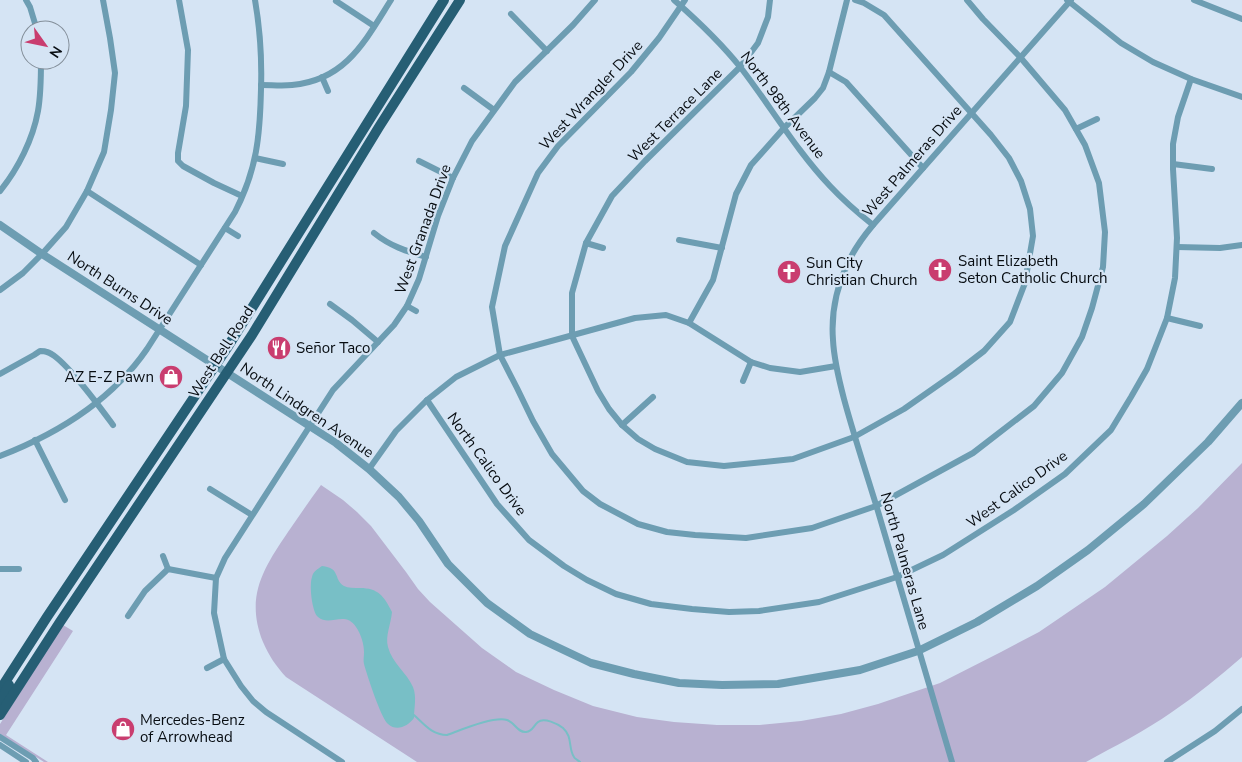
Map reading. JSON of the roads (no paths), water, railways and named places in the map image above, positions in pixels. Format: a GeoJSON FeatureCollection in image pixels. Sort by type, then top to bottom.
{"type":"FeatureCollection","features":[{"type":"Feature","properties":{"kind":"main road","name":"West Bell Road"},"geometry":{"type":"LineString","coordinates":[[0,690],[215,366],[444,0]]}},
{"type":"Feature","properties":{"kind":"main road","name":"West Bell Road"},"geometry":{"type":"LineString","coordinates":[[0,715],[252,335],[379,127],[460,0]]}},
{"type":"Feature","properties":{"kind":"main road"},"geometry":{"type":"LineString","coordinates":[[0,702],[9,684],[13,670]]}},
{"type":"Feature","properties":{"kind":"street"},"geometry":{"type":"LineString","coordinates":[[26,0],[34,20]]}},
{"type":"Feature","properties":{"kind":"street"},"geometry":{"type":"LineString","coordinates":[[0,290],[23,273],[66,227],[87,191],[104,152],[115,73],[103,0]]}},
{"type":"Feature","properties":{"kind":"street"},"geometry":{"type":"LineString","coordinates":[[179,0],[188,50],[186,106],[178,160],[183,166],[242,196]]}},
{"type":"Feature","properties":{"kind":"street"},"geometry":{"type":"LineString","coordinates":[[0,456],[65,424],[110,392],[130,372],[225,228],[250,177],[260,124],[260,42],[255,0]]}},
{"type":"Feature","properties":{"kind":"street"},"geometry":{"type":"LineString","coordinates":[[261,85],[292,85],[308,82],[340,68],[360,47],[391,0]]}},
{"type":"Feature","properties":{"kind":"street","name":"West Granada Drive"},"geometry":{"type":"LineString","coordinates":[[216,578],[225,558],[333,390],[394,325],[407,306],[417,284],[438,216],[453,178],[472,141],[515,82],[573,25],[595,0]]}},
{"type":"Feature","properties":{"kind":"street","name":"North 98th Avenue"},"geometry":{"type":"LineString","coordinates":[[674,0],[683,3],[740,67],[784,128],[829,185],[873,225]]}},
{"type":"Feature","properties":{"kind":"street","name":"West Terrace Lane"},"geometry":{"type":"LineString","coordinates":[[572,336],[572,293],[586,243],[612,196],[740,67],[758,42],[768,16],[770,0]]}},
{"type":"Feature","properties":{"kind":"street"},"geometry":{"type":"LineString","coordinates":[[689,323],[713,280],[736,194],[751,165],[823,88],[829,72],[846,0]]}},
{"type":"Feature","properties":{"kind":"street"},"geometry":{"type":"LineString","coordinates":[[572,336],[598,391],[622,425],[638,439],[655,449],[687,462],[724,466],[794,459],[854,437],[904,409],[954,374],[984,351],[1010,322],[1025,283],[1033,236],[1030,209],[1021,181],[1009,158],[991,135],[884,15],[855,0]]}},
{"type":"Feature","properties":{"kind":"street","name":"West Wrangler Drive"},"geometry":{"type":"LineString","coordinates":[[683,3],[659,38],[631,72],[558,146],[538,173],[505,246],[492,306],[500,355],[552,454],[582,491],[600,504],[638,524],[667,532],[746,538],[812,528],[876,506],[973,453],[1034,406],[1062,373],[1082,338],[1103,267],[1105,232],[1099,182],[1085,145],[1065,110],[1020,57],[967,0]]}},
{"type":"Feature","properties":{"kind":"street"},"geometry":{"type":"LineString","coordinates":[[1194,0],[1242,18]]}},
{"type":"Feature","properties":{"kind":"street"},"geometry":{"type":"LineString","coordinates":[[336,1],[374,26]]}},
{"type":"Feature","properties":{"kind":"street"},"geometry":{"type":"LineString","coordinates":[[1069,1],[1121,43],[1153,62],[1242,97]]}},
{"type":"Feature","properties":{"kind":"street","name":"West Palmeras Drive"},"geometry":{"type":"LineString","coordinates":[[836,366],[832,339],[834,307],[847,263],[858,243],[1069,1]]}},
{"type":"Feature","properties":{"kind":"street"},"geometry":{"type":"LineString","coordinates":[[511,14],[546,51]]}},
{"type":"Feature","properties":{"kind":"street"},"geometry":{"type":"LineString","coordinates":[[0,191],[19,164],[30,138],[38,112],[41,70]]}},
{"type":"Feature","properties":{"kind":"street"},"geometry":{"type":"LineString","coordinates":[[829,72],[846,82],[923,168]]}},
{"type":"Feature","properties":{"kind":"street"},"geometry":{"type":"LineString","coordinates":[[322,77],[328,91]]}},
{"type":"Feature","properties":{"kind":"street","name":"West Calico Drive"},"geometry":{"type":"LineString","coordinates":[[897,577],[943,555],[1014,510],[1065,474],[1111,430],[1147,369],[1167,318],[1175,278],[1177,222],[1172,164],[1173,144],[1191,78]]}},
{"type":"Feature","properties":{"kind":"street"},"geometry":{"type":"LineString","coordinates":[[464,88],[494,110]]}},
{"type":"Feature","properties":{"kind":"street"},"geometry":{"type":"LineString","coordinates":[[1076,129],[1097,119]]}},
{"type":"Feature","properties":{"kind":"street"},"geometry":{"type":"LineString","coordinates":[[255,158],[282,164]]}},
{"type":"Feature","properties":{"kind":"street"},"geometry":{"type":"LineString","coordinates":[[419,162],[453,178]]}},
{"type":"Feature","properties":{"kind":"street"},"geometry":{"type":"LineString","coordinates":[[1172,164],[1212,169]]}},
{"type":"Feature","properties":{"kind":"street"},"geometry":{"type":"LineString","coordinates":[[87,191],[201,265]]}},
{"type":"Feature","properties":{"kind":"street","name":"North Burns Drive"},"geometry":{"type":"LineString","coordinates":[[0,225],[226,373]]}},
{"type":"Feature","properties":{"kind":"street"},"geometry":{"type":"LineString","coordinates":[[225,228],[238,236]]}},
{"type":"Feature","properties":{"kind":"street"},"geometry":{"type":"LineString","coordinates":[[374,233],[390,245],[426,257]]}},
{"type":"Feature","properties":{"kind":"street"},"geometry":{"type":"LineString","coordinates":[[679,240],[722,248]]}},
{"type":"Feature","properties":{"kind":"street"},"geometry":{"type":"LineString","coordinates":[[586,243],[603,248]]}},
{"type":"Feature","properties":{"kind":"street"},"geometry":{"type":"LineString","coordinates":[[1177,247],[1220,248],[1242,245]]}},
{"type":"Feature","properties":{"kind":"street"},"geometry":{"type":"LineString","coordinates":[[330,304],[378,342]]}},
{"type":"Feature","properties":{"kind":"street","name":"West Granada Drive"},"geometry":{"type":"LineString","coordinates":[[407,306],[416,311]]}},
{"type":"Feature","properties":{"kind":"street"},"geometry":{"type":"LineString","coordinates":[[370,469],[396,431],[427,400],[456,378],[500,355],[635,318],[666,315],[689,323],[751,362],[770,368],[800,372],[836,366]]}},
{"type":"Feature","properties":{"kind":"street"},"geometry":{"type":"LineString","coordinates":[[1167,318],[1200,326]]}},
{"type":"Feature","properties":{"kind":"street"},"geometry":{"type":"LineString","coordinates":[[0,374],[40,351],[48,352],[63,363],[114,424]]}},
{"type":"Feature","properties":{"kind":"street"},"geometry":{"type":"LineString","coordinates":[[743,381],[751,362]]}},
{"type":"Feature","properties":{"kind":"street","name":"North Palmeras Lane"},"geometry":{"type":"LineString","coordinates":[[836,366],[854,437],[952,762]]}},
{"type":"Feature","properties":{"kind":"street","name":"North Lindgren Avenue"},"geometry":{"type":"LineString","coordinates":[[226,373],[340,446],[370,469],[412,513],[448,564],[487,603],[530,634],[591,663],[679,683],[722,685],[778,684],[860,670],[918,651],[986,616],[1037,586],[1088,550],[1144,504],[1208,442],[1242,403]]}},
{"type":"Feature","properties":{"kind":"street"},"geometry":{"type":"LineString","coordinates":[[622,425],[652,397]]}},
{"type":"Feature","properties":{"kind":"street","name":"North Calico Drive"},"geometry":{"type":"LineString","coordinates":[[427,400],[497,504],[529,540],[564,566],[616,594],[650,604],[692,609],[729,612],[759,611],[819,602],[897,577]]}},
{"type":"Feature","properties":{"kind":"street"},"geometry":{"type":"LineString","coordinates":[[35,440],[65,500]]}},
{"type":"Feature","properties":{"kind":"street"},"geometry":{"type":"LineString","coordinates":[[210,489],[252,515]]}},
{"type":"Feature","properties":{"kind":"street"},"geometry":{"type":"LineString","coordinates":[[163,556],[168,569]]}},
{"type":"Feature","properties":{"kind":"street"},"geometry":{"type":"LineString","coordinates":[[0,569],[19,569]]}},
{"type":"Feature","properties":{"kind":"street"},"geometry":{"type":"LineString","coordinates":[[168,569],[216,578],[214,614],[224,659],[241,686],[253,701],[266,712],[342,762]]}},
{"type":"Feature","properties":{"kind":"street"},"geometry":{"type":"LineString","coordinates":[[128,616],[144,591],[168,569]]}},
{"type":"Feature","properties":{"kind":"street"},"geometry":{"type":"LineString","coordinates":[[207,668],[224,659]]}},
{"type":"Feature","properties":{"kind":"street"},"geometry":{"type":"LineString","coordinates":[[1167,762],[1215,731],[1242,709]]}},
{"type":"Feature","properties":{"kind":"street"},"geometry":{"type":"LineString","coordinates":[[0,737],[33,758],[36,762]]}},
{"type":"Feature","properties":{"kind":"street"},"geometry":{"type":"LineString","coordinates":[[0,745],[26,762]]}},
{"type":"Feature","properties":{"kind":"waterway"},"geometry":{"type":"LineString","coordinates":[[414,715],[433,731],[442,735],[501,719],[507,720],[521,731],[526,732],[544,720],[561,726],[566,731],[572,754],[580,762]]}},
{"type":"Feature","properties":{"kind":"place","name":"Saint Elizabeth Seton Catholic Church"},"geometry":{"type":"Point","coordinates":[940,270]}},
{"type":"Feature","properties":{"kind":"place","name":"Sun City Christian Church"},"geometry":{"type":"Point","coordinates":[789,272]}},
{"type":"Feature","properties":{"kind":"place","name":"Señor Taco"},"geometry":{"type":"Point","coordinates":[279,348]}},
{"type":"Feature","properties":{"kind":"place","name":"AZ E-Z Pawn"},"geometry":{"type":"Point","coordinates":[171,377]}},
{"type":"Feature","properties":{"kind":"place","name":"Mercedes-Benz of Arrowhead"},"geometry":{"type":"Point","coordinates":[123,729]}}]}
